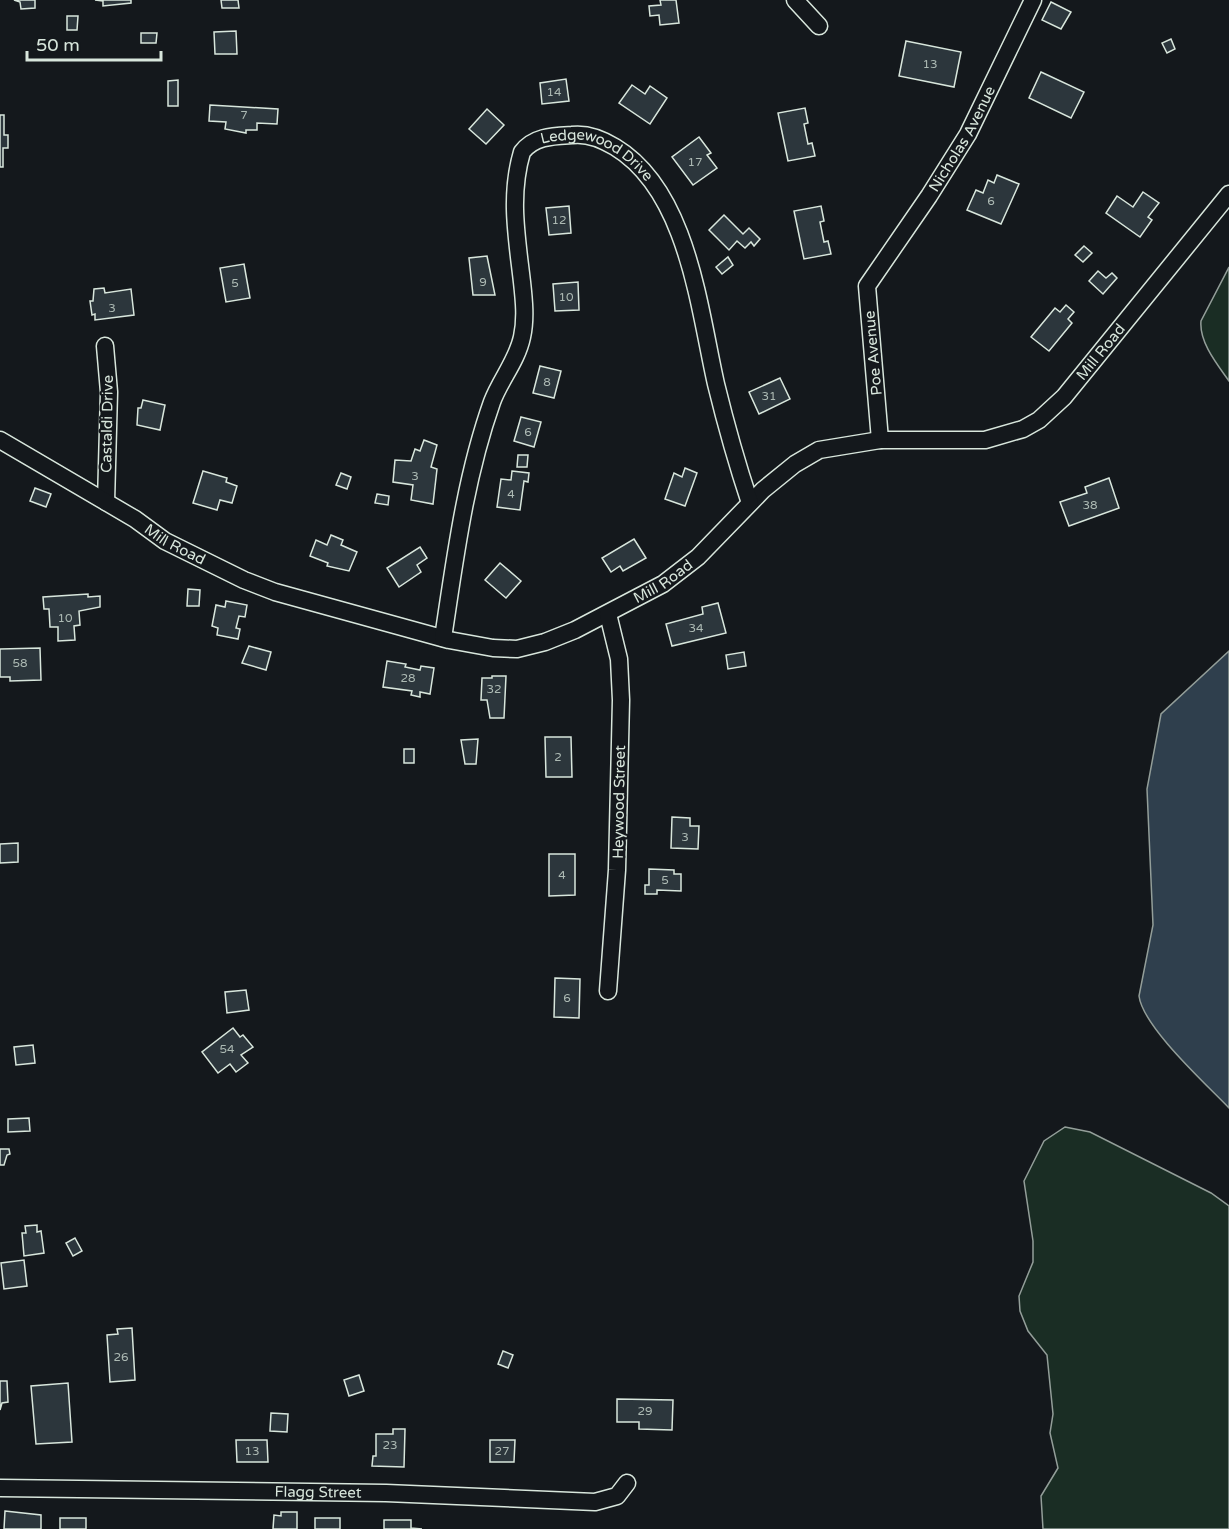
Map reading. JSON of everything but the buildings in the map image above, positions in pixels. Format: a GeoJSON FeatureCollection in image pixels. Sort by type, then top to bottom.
{"type":"FeatureCollection","features":[{"type":"Feature","properties":{"kind":"street"},"geometry":{"type":"LineString","coordinates":[[795,0],[819,26]]}},
{"type":"Feature","properties":{"kind":"street","name":"Nicholas Avenue"},"geometry":{"type":"LineString","coordinates":[[879,269],[968,135],[1033,0]]}},
{"type":"Feature","properties":{"kind":"street","name":"Ledgewood Drive"},"geometry":{"type":"LineString","coordinates":[[444,638],[458,539],[477,456],[493,400],[518,352],[523,335],[523,298],[513,204],[522,152],[536,141],[547,137],[578,134],[604,140],[631,156],[652,180],[681,237],[733,452],[750,503]]}},
{"type":"Feature","properties":{"kind":"street","name":"Mill Road"},"geometry":{"type":"LineString","coordinates":[[0,440],[106,502],[165,541],[244,580],[275,592],[444,638],[493,648],[517,649],[545,642],[608,614],[663,584],[698,558],[750,503],[795,464],[819,450],[880,440],[985,440],[1023,429],[1039,420],[1064,397],[1229,194]]}},
{"type":"Feature","properties":{"kind":"street","name":"Poe Avenue"},"geometry":{"type":"LineString","coordinates":[[879,269],[867,286],[880,440]]}},
{"type":"Feature","properties":{"kind":"street","name":"Castaldi Drive"},"geometry":{"type":"LineString","coordinates":[[105,346],[109,392],[106,502]]}},
{"type":"Feature","properties":{"kind":"street","name":"Heywood Street"},"geometry":{"type":"LineString","coordinates":[[608,614],[619,659],[621,700],[617,870],[608,992]]}},
{"type":"Feature","properties":{"kind":"street","name":"Flagg Street"},"geometry":{"type":"LineString","coordinates":[[0,1488],[386,1493],[595,1502],[616,1496],[627,1483]]}},
{"type":"Feature","properties":{"kind":"green space"},"geometry":{"type":"Polygon","coordinates":[[[1229,267],[1229,381],[1206,345],[1201,321],[1229,267]]]}},
{"type":"Feature","properties":{"kind":"green space"},"geometry":{"type":"Polygon","coordinates":[[[1065,1127],[1090,1132],[1211,1193],[1229,1206],[1229,1529],[1043,1529],[1041,1496],[1058,1468],[1050,1433],[1053,1414],[1047,1355],[1028,1331],[1020,1311],[1019,1296],[1033,1262],[1033,1241],[1024,1181],[1044,1141],[1065,1127]]]}},
{"type":"Feature","properties":{"kind":"water"},"geometry":{"type":"Polygon","coordinates":[[[1229,651],[1229,1108],[1163,1039],[1143,1009],[1139,996],[1153,925],[1147,789],[1161,714],[1229,651]]]}}]}
